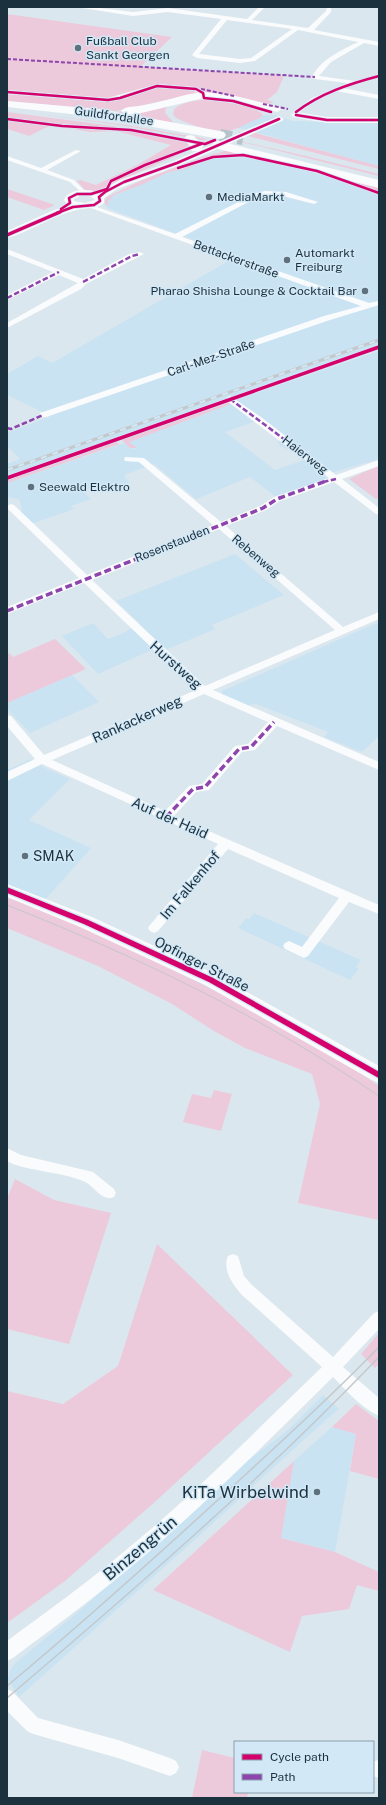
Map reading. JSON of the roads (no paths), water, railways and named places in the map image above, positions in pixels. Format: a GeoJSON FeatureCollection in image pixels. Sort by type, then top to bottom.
{"type":"FeatureCollection","features":[{"type":"Feature","properties":{"kind":"highway"},"geometry":{"type":"LineString","coordinates":[[77,111],[140,110],[160,106],[188,97],[204,97]]}},
{"type":"Feature","properties":{"kind":"highway"},"geometry":{"type":"LineString","coordinates":[[196,142],[171,117],[170,111],[174,106],[182,102],[204,97]]}},
{"type":"Feature","properties":{"kind":"highway","name":"Guildfordallee"},"geometry":{"type":"LineString","coordinates":[[7,104],[77,111],[196,142]]}},
{"type":"Feature","properties":{"kind":"highway"},"geometry":{"type":"LineString","coordinates":[[7,109],[121,126],[196,142],[241,138],[379,178]]}},
{"type":"Feature","properties":{"kind":"highway","name":"Guildfordallee"},"geometry":{"type":"LineString","coordinates":[[7,109],[86,116],[216,141]]}},
{"type":"Feature","properties":{"kind":"highway"},"geometry":{"type":"LineString","coordinates":[[196,142],[241,138],[379,172]]}},
{"type":"Feature","properties":{"kind":"highway"},"geometry":{"type":"LineString","coordinates":[[241,138],[379,184]]}},
{"type":"Feature","properties":{"kind":"street"},"geometry":{"type":"LineString","coordinates":[[79,7],[133,14],[168,10],[226,17],[310,30],[376,43],[379,37]]}},
{"type":"Feature","properties":{"kind":"street"},"geometry":{"type":"LineString","coordinates":[[249,20],[262,7]]}},
{"type":"Feature","properties":{"kind":"street"},"geometry":{"type":"LineString","coordinates":[[310,30],[330,11],[330,8]]}},
{"type":"Feature","properties":{"kind":"street"},"geometry":{"type":"LineString","coordinates":[[226,17],[195,55],[240,61],[253,60],[297,28]]}},
{"type":"Feature","properties":{"kind":"street"},"geometry":{"type":"LineString","coordinates":[[353,82],[316,77],[317,71],[363,41]]}},
{"type":"Feature","properties":{"kind":"street"},"geometry":{"type":"LineString","coordinates":[[293,113],[307,103],[336,89],[353,82],[379,76]]}},
{"type":"Feature","properties":{"kind":"street"},"geometry":{"type":"LineString","coordinates":[[7,92],[108,100],[120,98],[146,88],[167,86],[196,89],[200,91],[204,97],[234,101],[275,114],[293,113],[320,121],[379,120]]}},
{"type":"Feature","properties":{"kind":"street"},"geometry":{"type":"LineString","coordinates":[[336,89],[379,97]]}},
{"type":"Feature","properties":{"kind":"street"},"geometry":{"type":"LineString","coordinates":[[7,235],[148,172],[166,168],[196,142],[241,138],[275,114]]}},
{"type":"Feature","properties":{"kind":"street"},"geometry":{"type":"LineString","coordinates":[[41,170],[78,151]]}},
{"type":"Feature","properties":{"kind":"street","name":"Bettackerstraße"},"geometry":{"type":"LineString","coordinates":[[7,158],[72,181],[86,199],[176,237],[369,306]]}},
{"type":"Feature","properties":{"kind":"street"},"geometry":{"type":"LineString","coordinates":[[176,237],[258,194],[282,192],[314,202]]}},
{"type":"Feature","properties":{"kind":"street"},"geometry":{"type":"LineString","coordinates":[[7,251],[83,282]]}},
{"type":"Feature","properties":{"kind":"street"},"geometry":{"type":"LineString","coordinates":[[7,326],[78,287],[83,282],[132,256],[140,254]]}},
{"type":"Feature","properties":{"kind":"street"},"geometry":{"type":"LineString","coordinates":[[7,298],[59,272]]}},
{"type":"Feature","properties":{"kind":"street","name":"Carl-Mez-Straße"},"geometry":{"type":"LineString","coordinates":[[43,415],[327,318],[379,303]]}},
{"type":"Feature","properties":{"kind":"street","name":"Haierweg"},"geometry":{"type":"LineString","coordinates":[[230,399],[379,512]]}},
{"type":"Feature","properties":{"kind":"street","name":"Rebenweg"},"geometry":{"type":"LineString","coordinates":[[128,460],[141,460],[248,549],[342,631]]}},
{"type":"Feature","properties":{"kind":"street","name":"Rosenstauden"},"geometry":{"type":"LineString","coordinates":[[7,611],[263,508],[277,498],[379,463]]}},
{"type":"Feature","properties":{"kind":"street","name":"Hurstweg"},"geometry":{"type":"LineString","coordinates":[[11,507],[203,690],[274,722],[379,766]]}},
{"type":"Feature","properties":{"kind":"street","name":"Rankackerweg"},"geometry":{"type":"LineString","coordinates":[[7,777],[42,760],[379,615]]}},
{"type":"Feature","properties":{"kind":"street","name":"Auf der Haid"},"geometry":{"type":"LineString","coordinates":[[7,719],[42,760],[166,817],[379,910]]}},
{"type":"Feature","properties":{"kind":"street"},"geometry":{"type":"LineString","coordinates":[[166,817],[194,789],[205,788],[239,749],[251,747],[274,722]]}},
{"type":"Feature","properties":{"kind":"street","name":"Im Falkenhof"},"geometry":{"type":"LineString","coordinates":[[154,928],[226,843]]}},
{"type":"Feature","properties":{"kind":"street","name":"Opfinger Straße"},"geometry":{"type":"LineString","coordinates":[[7,890],[86,922],[211,980],[379,1075]]}},
{"type":"Feature","properties":{"kind":"street"},"geometry":{"type":"LineString","coordinates":[[289,946],[304,953],[347,896]]}},
{"type":"Feature","properties":{"kind":"street"},"geometry":{"type":"LineString","coordinates":[[7,1154],[18,1160],[88,1176],[109,1193]]}},
{"type":"Feature","properties":{"kind":"street"},"geometry":{"type":"LineString","coordinates":[[233,1261],[237,1279],[247,1290],[360,1393],[379,1408]]}},
{"type":"Feature","properties":{"kind":"street","name":"Binzengrün"},"geometry":{"type":"LineString","coordinates":[[7,1652],[82,1596],[188,1506],[332,1367],[379,1318]]}},
{"type":"Feature","properties":{"kind":"street"},"geometry":{"type":"LineString","coordinates":[[7,1698],[33,1725],[118,1749],[170,1767]]}},
{"type":"Feature","properties":{"kind":"tunnel"},"geometry":{"type":"LineString","coordinates":[[220,135],[243,139]]}},
{"type":"Feature","properties":{"kind":"tram line"},"geometry":{"type":"LineString","coordinates":[[7,905],[152,967],[198,990],[289,1039],[379,1096]]}},
{"type":"Feature","properties":{"kind":"tram line"},"geometry":{"type":"LineString","coordinates":[[7,1686],[93,1613],[176,1538],[307,1418],[379,1347]]}},
{"type":"Feature","properties":{"kind":"tram line"},"geometry":{"type":"LineString","coordinates":[[7,1698],[198,1532],[290,1446],[379,1357]]}},
{"type":"Feature","properties":{"kind":"railway"},"geometry":{"type":"LineString","coordinates":[[7,470],[379,340]]}},
{"type":"Feature","properties":{"kind":"place","name":"Fußball Club Sankt Georgen"},"geometry":{"type":"Point","coordinates":[78,48]}},
{"type":"Feature","properties":{"kind":"place","name":"MediaMarkt"},"geometry":{"type":"Point","coordinates":[209,197]}},
{"type":"Feature","properties":{"kind":"place","name":"Automarkt Freiburg"},"geometry":{"type":"Point","coordinates":[287,260]}},
{"type":"Feature","properties":{"kind":"place","name":"Pharao Shisha Lounge & Cocktail Bar"},"geometry":{"type":"Point","coordinates":[365,291]}},
{"type":"Feature","properties":{"kind":"place","name":"Seewald Elektro"},"geometry":{"type":"Point","coordinates":[31,487]}},
{"type":"Feature","properties":{"kind":"place","name":"SMAK"},"geometry":{"type":"Point","coordinates":[25,856]}},
{"type":"Feature","properties":{"kind":"place","name":"KiTa Wirbelwind"},"geometry":{"type":"Point","coordinates":[317,1492]}}]}
